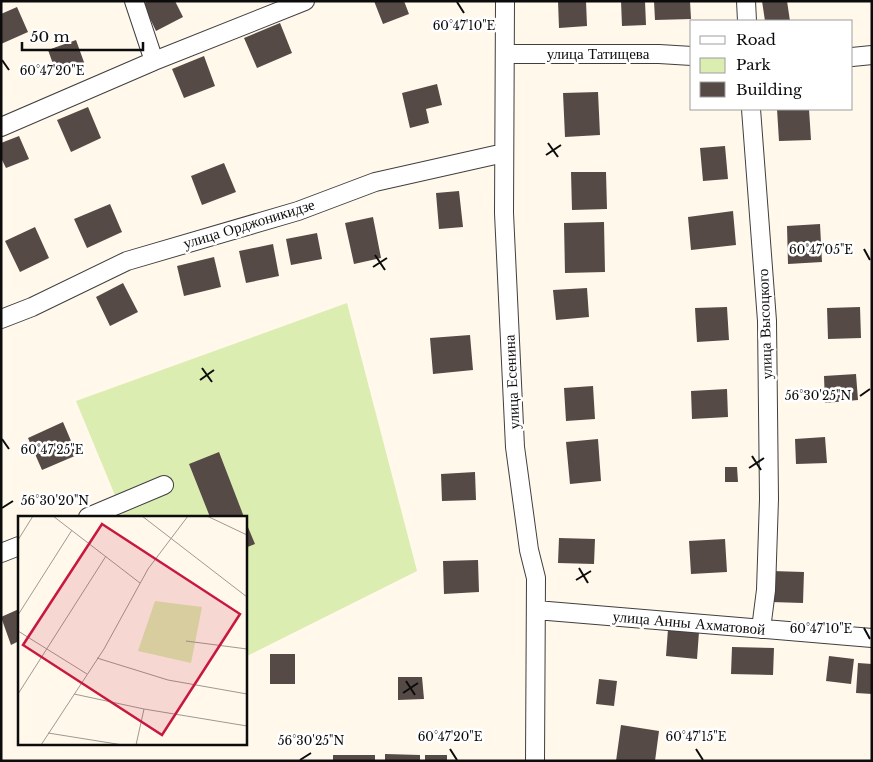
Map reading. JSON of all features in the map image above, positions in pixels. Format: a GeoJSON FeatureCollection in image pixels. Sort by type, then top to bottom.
{"type":"FeatureCollection","features":[{"type":"Feature","properties":{"kind":"street"},"geometry":{"type":"LineString","coordinates":[[134,1],[154,60]]}},
{"type":"Feature","properties":{"kind":"street"},"geometry":{"type":"LineString","coordinates":[[1,126],[154,60],[304,1]]}},
{"type":"Feature","properties":{"kind":"street","name":"улица Есенина"},"geometry":{"type":"LineString","coordinates":[[505,1],[504,213],[515,447],[529,550],[536,578],[535,761]]}},
{"type":"Feature","properties":{"kind":"street"},"geometry":{"type":"LineString","coordinates":[[746,1],[747,20]]}},
{"type":"Feature","properties":{"kind":"street","name":"улица Татищева"},"geometry":{"type":"LineString","coordinates":[[505,54],[659,54],[690,56]]}},
{"type":"Feature","properties":{"kind":"street"},"geometry":{"type":"LineString","coordinates":[[853,57],[872,55]]}},
{"type":"Feature","properties":{"kind":"street","name":"улица Высоцкого"},"geometry":{"type":"LineString","coordinates":[[751,110],[767,321],[769,499],[766,590],[761,629]]}},
{"type":"Feature","properties":{"kind":"street","name":"улица Орджоникидзе"},"geometry":{"type":"LineString","coordinates":[[1,319],[32,307],[127,261],[298,211],[375,182],[504,153]]}},
{"type":"Feature","properties":{"kind":"street"},"geometry":{"type":"LineString","coordinates":[[90,516],[164,485]]}},
{"type":"Feature","properties":{"kind":"street"},"geometry":{"type":"LineString","coordinates":[[1,553],[18,546]]}},
{"type":"Feature","properties":{"kind":"street","name":"улица Анны Ахматовой"},"geometry":{"type":"LineString","coordinates":[[536,610],[872,638]]}},
{"type":"Feature","properties":{"kind":"green space"},"geometry":{"type":"Polygon","coordinates":[[[347,303],[417,571],[246,656],[246,516],[124,516],[76,401],[347,303]]]}},
{"type":"Feature","properties":{"kind":"building"},"geometry":{"type":"Polygon","coordinates":[[[148,1],[175,1],[183,17],[156,31],[143,4],[148,1]]]}},
{"type":"Feature","properties":{"kind":"building"},"geometry":{"type":"Polygon","coordinates":[[[374,1],[404,1],[409,14],[383,24],[374,1]]]}},
{"type":"Feature","properties":{"kind":"building"},"geometry":{"type":"Polygon","coordinates":[[[558,1],[586,1],[587,26],[559,28],[558,1]]]}},
{"type":"Feature","properties":{"kind":"building"},"geometry":{"type":"Polygon","coordinates":[[[621,1],[645,1],[646,25],[622,26],[621,1]]]}},
{"type":"Feature","properties":{"kind":"building"},"geometry":{"type":"Polygon","coordinates":[[[654,1],[690,1],[691,19],[655,20],[654,1]]]}},
{"type":"Feature","properties":{"kind":"building"},"geometry":{"type":"Polygon","coordinates":[[[762,1],[787,1],[790,20],[765,20],[762,1]]]}},
{"type":"Feature","properties":{"kind":"building"},"geometry":{"type":"Polygon","coordinates":[[[17,7],[28,32],[1,44],[1,14],[17,7]]]}},
{"type":"Feature","properties":{"kind":"building"},"geometry":{"type":"Polygon","coordinates":[[[280,23],[292,53],[257,68],[244,38],[280,23]]]}},
{"type":"Feature","properties":{"kind":"building"},"geometry":{"type":"Polygon","coordinates":[[[76,40],[85,65],[57,75],[48,50],[76,40]]]}},
{"type":"Feature","properties":{"kind":"building"},"geometry":{"type":"Polygon","coordinates":[[[204,56],[215,86],[184,98],[172,69],[204,56]]]}},
{"type":"Feature","properties":{"kind":"building"},"geometry":{"type":"Polygon","coordinates":[[[437,84],[442,105],[426,109],[429,123],[410,128],[402,93],[437,84]]]}},
{"type":"Feature","properties":{"kind":"building"},"geometry":{"type":"Polygon","coordinates":[[[598,92],[600,135],[565,137],[563,93],[598,92]]]}},
{"type":"Feature","properties":{"kind":"building"},"geometry":{"type":"Polygon","coordinates":[[[88,107],[101,138],[71,152],[57,120],[88,107]]]}},
{"type":"Feature","properties":{"kind":"building"},"geometry":{"type":"Polygon","coordinates":[[[777,110],[809,110],[811,140],[779,141],[777,110]]]}},
{"type":"Feature","properties":{"kind":"building"},"geometry":{"type":"Polygon","coordinates":[[[19,136],[29,159],[6,168],[1,158],[1,143],[19,136]]]}},
{"type":"Feature","properties":{"kind":"building"},"geometry":{"type":"Polygon","coordinates":[[[725,146],[728,179],[703,181],[700,148],[725,146]]]}},
{"type":"Feature","properties":{"kind":"building"},"geometry":{"type":"Polygon","coordinates":[[[224,163],[236,192],[202,205],[191,176],[224,163]]]}},
{"type":"Feature","properties":{"kind":"building"},"geometry":{"type":"Polygon","coordinates":[[[571,172],[606,172],[607,209],[572,210],[571,172]]]}},
{"type":"Feature","properties":{"kind":"building"},"geometry":{"type":"Polygon","coordinates":[[[459,191],[463,227],[439,229],[436,193],[459,191]]]}},
{"type":"Feature","properties":{"kind":"building"},"geometry":{"type":"Polygon","coordinates":[[[110,204],[122,232],[87,248],[74,219],[110,204]]]}},
{"type":"Feature","properties":{"kind":"building"},"geometry":{"type":"Polygon","coordinates":[[[733,211],[736,245],[691,250],[688,217],[733,211]]]}},
{"type":"Feature","properties":{"kind":"building"},"geometry":{"type":"Polygon","coordinates":[[[373,217],[381,258],[354,264],[345,223],[373,217]]]}},
{"type":"Feature","properties":{"kind":"building"},"geometry":{"type":"Polygon","coordinates":[[[604,222],[605,272],[565,273],[564,223],[604,222]]]}},
{"type":"Feature","properties":{"kind":"building"},"geometry":{"type":"Polygon","coordinates":[[[820,224],[822,262],[788,264],[787,226],[820,224]]]}},
{"type":"Feature","properties":{"kind":"building"},"geometry":{"type":"Polygon","coordinates":[[[35,227],[49,258],[20,272],[5,241],[35,227]]]}},
{"type":"Feature","properties":{"kind":"building"},"geometry":{"type":"Polygon","coordinates":[[[317,233],[322,259],[291,265],[286,239],[317,233]]]}},
{"type":"Feature","properties":{"kind":"building"},"geometry":{"type":"Polygon","coordinates":[[[273,244],[279,276],[246,283],[239,251],[273,244]]]}},
{"type":"Feature","properties":{"kind":"building"},"geometry":{"type":"Polygon","coordinates":[[[214,257],[221,287],[184,296],[177,266],[214,257]]]}},
{"type":"Feature","properties":{"kind":"building"},"geometry":{"type":"Polygon","coordinates":[[[123,283],[138,312],[110,326],[96,297],[123,283]]]}},
{"type":"Feature","properties":{"kind":"building"},"geometry":{"type":"Polygon","coordinates":[[[587,288],[589,317],[556,320],[553,290],[587,288]]]}},
{"type":"Feature","properties":{"kind":"building"},"geometry":{"type":"Polygon","coordinates":[[[727,307],[729,340],[697,342],[695,308],[727,307]]]}},
{"type":"Feature","properties":{"kind":"building"},"geometry":{"type":"Polygon","coordinates":[[[860,307],[861,338],[828,339],[827,308],[860,307]]]}},
{"type":"Feature","properties":{"kind":"building"},"geometry":{"type":"Polygon","coordinates":[[[470,335],[473,370],[433,374],[430,338],[470,335]]]}},
{"type":"Feature","properties":{"kind":"building"},"geometry":{"type":"Polygon","coordinates":[[[856,374],[858,400],[825,403],[824,376],[856,374]]]}},
{"type":"Feature","properties":{"kind":"building"},"geometry":{"type":"Polygon","coordinates":[[[593,386],[595,419],[566,421],[564,388],[593,386]]]}},
{"type":"Feature","properties":{"kind":"building"},"geometry":{"type":"Polygon","coordinates":[[[727,389],[728,417],[692,419],[691,391],[727,389]]]}},
{"type":"Feature","properties":{"kind":"building"},"geometry":{"type":"Polygon","coordinates":[[[63,422],[77,455],[42,470],[28,438],[63,422]]]}},
{"type":"Feature","properties":{"kind":"building"},"geometry":{"type":"Polygon","coordinates":[[[825,437],[827,463],[796,464],[795,439],[825,437]]]}},
{"type":"Feature","properties":{"kind":"building"},"geometry":{"type":"Polygon","coordinates":[[[598,439],[601,481],[570,484],[566,442],[598,439]]]}},
{"type":"Feature","properties":{"kind":"building"},"geometry":{"type":"Polygon","coordinates":[[[219,452],[244,516],[210,516],[189,464],[219,452]]]}},
{"type":"Feature","properties":{"kind":"building"},"geometry":{"type":"Polygon","coordinates":[[[725,467],[737,467],[738,482],[725,482],[725,467]]]}},
{"type":"Feature","properties":{"kind":"building"},"geometry":{"type":"Polygon","coordinates":[[[475,472],[476,500],[442,501],[441,474],[475,472]]]}},
{"type":"Feature","properties":{"kind":"building"},"geometry":{"type":"Polygon","coordinates":[[[246,522],[255,544],[246,548],[246,522]]]}},
{"type":"Feature","properties":{"kind":"building"},"geometry":{"type":"Polygon","coordinates":[[[559,538],[595,539],[594,564],[558,563],[559,538]]]}},
{"type":"Feature","properties":{"kind":"building"},"geometry":{"type":"Polygon","coordinates":[[[725,539],[727,572],[691,574],[689,541],[725,539]]]}},
{"type":"Feature","properties":{"kind":"building"},"geometry":{"type":"Polygon","coordinates":[[[478,560],[479,592],[444,594],[443,561],[478,560]]]}},
{"type":"Feature","properties":{"kind":"building"},"geometry":{"type":"Polygon","coordinates":[[[772,571],[804,572],[803,603],[771,602],[772,571]]]}},
{"type":"Feature","properties":{"kind":"building"},"geometry":{"type":"Polygon","coordinates":[[[18,609],[18,642],[11,645],[1,617],[18,609]]]}},
{"type":"Feature","properties":{"kind":"building"},"geometry":{"type":"Polygon","coordinates":[[[668,629],[699,632],[697,659],[666,656],[668,629]]]}},
{"type":"Feature","properties":{"kind":"building"},"geometry":{"type":"Polygon","coordinates":[[[732,647],[774,648],[773,675],[731,674],[732,647]]]}},
{"type":"Feature","properties":{"kind":"building"},"geometry":{"type":"Polygon","coordinates":[[[270,654],[295,654],[295,684],[270,684],[270,654]]]}},
{"type":"Feature","properties":{"kind":"building"},"geometry":{"type":"Polygon","coordinates":[[[829,656],[854,659],[851,684],[826,681],[829,656]]]}},
{"type":"Feature","properties":{"kind":"building"},"geometry":{"type":"Polygon","coordinates":[[[858,663],[872,664],[872,694],[856,693],[858,663]]]}},
{"type":"Feature","properties":{"kind":"building"},"geometry":{"type":"Polygon","coordinates":[[[398,677],[422,677],[424,699],[398,700],[398,677]]]}},
{"type":"Feature","properties":{"kind":"building"},"geometry":{"type":"Polygon","coordinates":[[[599,679],[617,681],[614,706],[596,704],[599,679]]]}},
{"type":"Feature","properties":{"kind":"building"},"geometry":{"type":"Polygon","coordinates":[[[621,725],[659,731],[655,761],[616,761],[621,725]]]}},
{"type":"Feature","properties":{"kind":"building"},"geometry":{"type":"Polygon","coordinates":[[[385,754],[420,755],[420,761],[385,761],[385,754]]]}},
{"type":"Feature","properties":{"kind":"building"},"geometry":{"type":"Polygon","coordinates":[[[333,755],[375,755],[375,761],[333,761],[333,755]]]}},
{"type":"Feature","properties":{"kind":"building"},"geometry":{"type":"Polygon","coordinates":[[[425,755],[447,755],[447,761],[425,761],[425,755]]]}}]}
